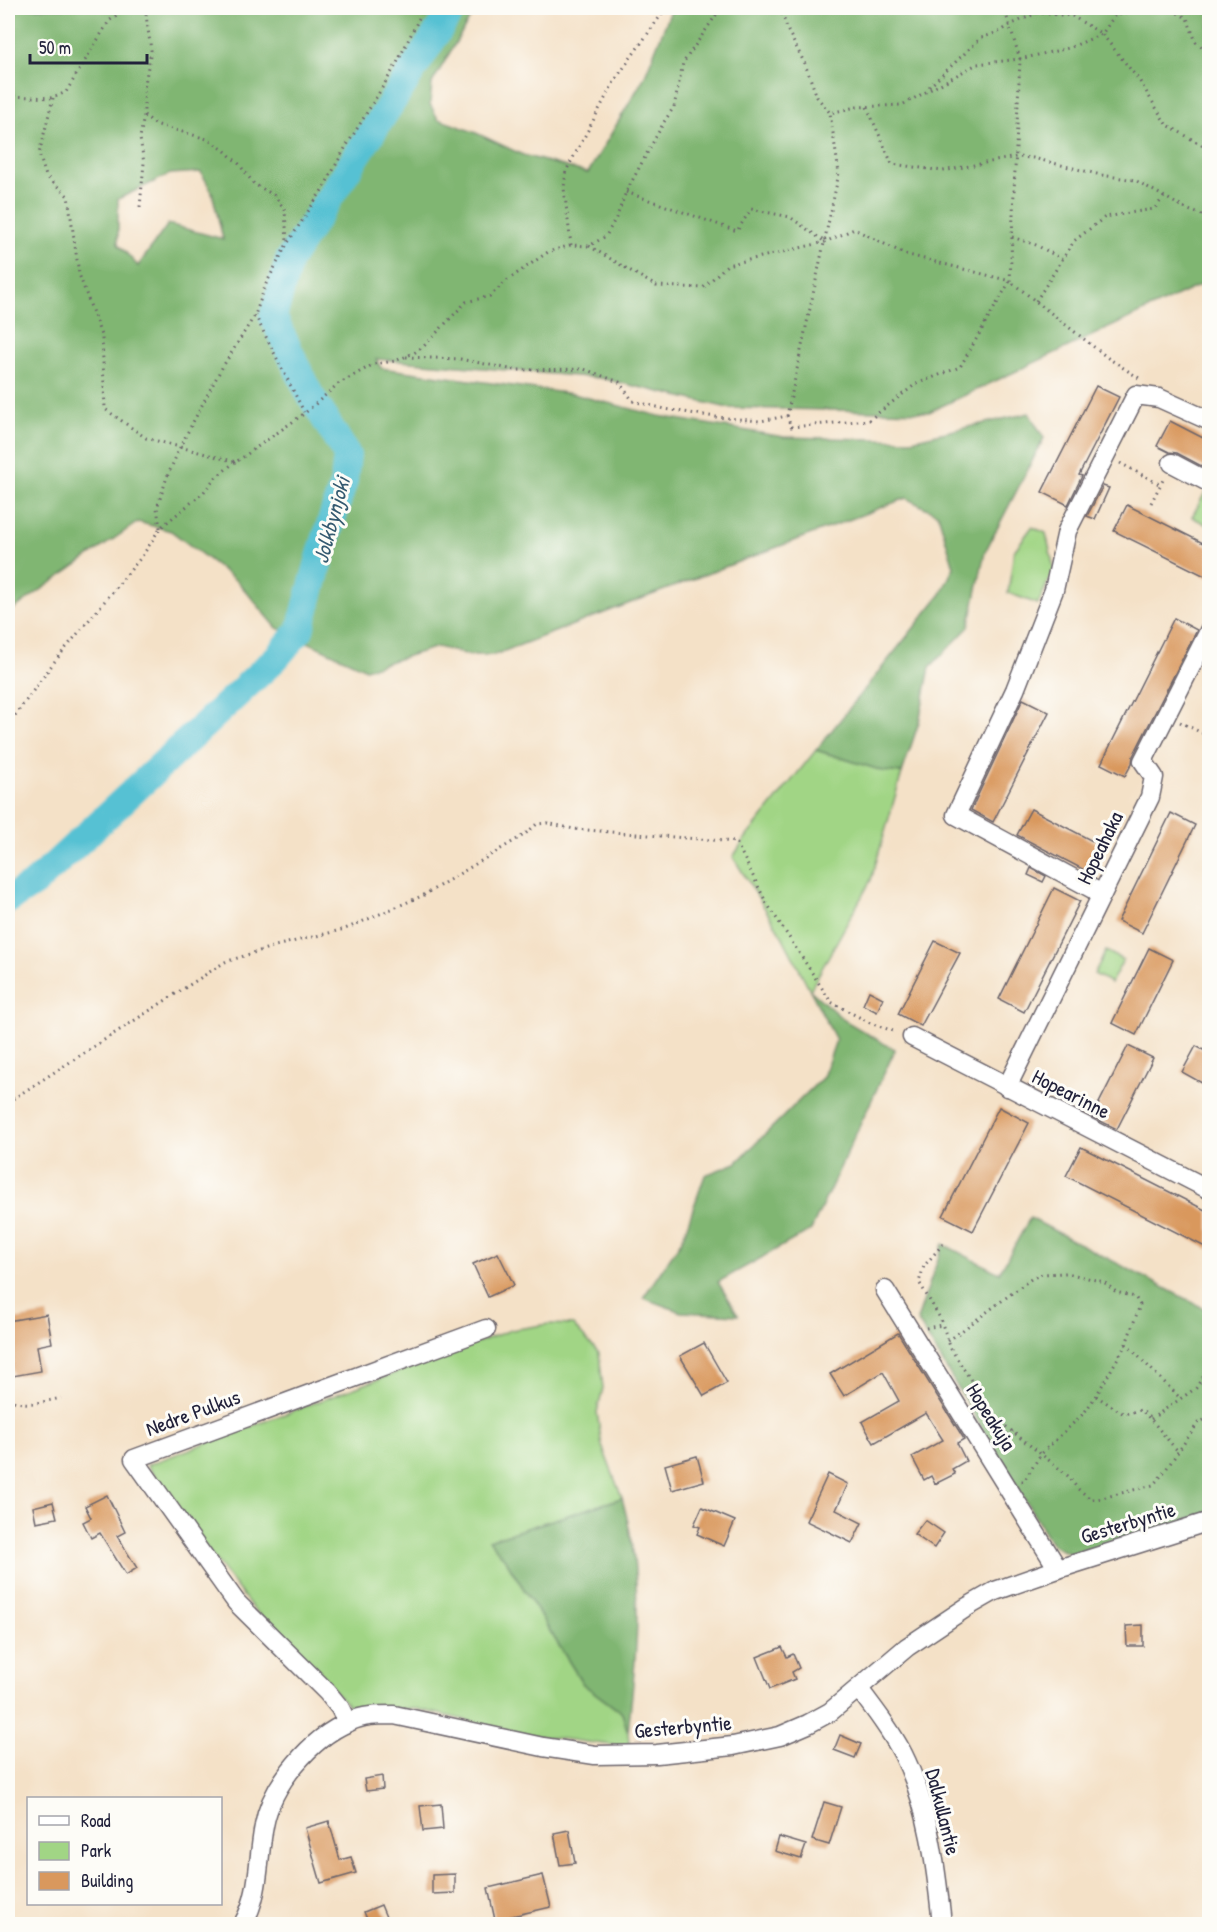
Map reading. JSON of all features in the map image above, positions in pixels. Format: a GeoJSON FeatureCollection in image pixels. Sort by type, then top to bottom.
{"type":"FeatureCollection","features":[{"type":"Feature","properties":{"kind":"street"},"geometry":{"type":"LineString","coordinates":[[1102,894],[956,815],[1015,690],[1054,590],[1068,531],[1136,395],[1159,398],[1209,421]]}},
{"type":"Feature","properties":{"kind":"street"},"geometry":{"type":"LineString","coordinates":[[1172,463],[1209,483]]}},
{"type":"Feature","properties":{"kind":"street","name":"Hopeahaka"},"geometry":{"type":"LineString","coordinates":[[1007,1087],[1150,797],[1154,777],[1143,761],[1209,629]]}},
{"type":"Feature","properties":{"kind":"street","name":"Hopearinne"},"geometry":{"type":"LineString","coordinates":[[912,1037],[1209,1190]]}},
{"type":"Feature","properties":{"kind":"street","name":"Hopeakuja"},"geometry":{"type":"LineString","coordinates":[[885,1290],[1058,1569]]}},
{"type":"Feature","properties":{"kind":"street","name":"Nedre Pulkus"},"geometry":{"type":"LineString","coordinates":[[347,1722],[340,1708],[327,1692],[236,1602],[134,1459],[486,1329]]}},
{"type":"Feature","properties":{"kind":"street","name":"Gesterbyntie"},"geometry":{"type":"LineString","coordinates":[[243,1924],[252,1908],[264,1824],[276,1791],[290,1770],[307,1753],[347,1722],[375,1715],[394,1715],[543,1748],[595,1755],[657,1754],[734,1746],[780,1736],[816,1720],[859,1689],[908,1647],[995,1591],[1209,1521]]}},
{"type":"Feature","properties":{"kind":"street","name":"Dalkullantie"},"geometry":{"type":"LineString","coordinates":[[859,1689],[885,1723],[903,1754],[915,1782],[926,1819],[942,1924]]}},
{"type":"Feature","properties":{"kind":"path"},"geometry":{"type":"LineString","coordinates":[[8,96],[53,98],[66,92],[109,21],[126,8]]}},
{"type":"Feature","properties":{"kind":"path"},"geometry":{"type":"LineString","coordinates":[[140,207],[144,163],[140,138],[144,115],[144,88],[151,50],[145,8]]}},
{"type":"Feature","properties":{"kind":"path"},"geometry":{"type":"LineString","coordinates":[[160,528],[157,508],[180,447],[220,371],[255,315],[266,284],[287,244],[324,187],[396,65],[424,8]]}},
{"type":"Feature","properties":{"kind":"path"},"geometry":{"type":"LineString","coordinates":[[571,245],[564,188],[566,171],[615,80],[666,8]]}},
{"type":"Feature","properties":{"kind":"path"},"geometry":{"type":"LineString","coordinates":[[589,246],[606,237],[626,192],[674,107],[683,63],[721,8]]}},
{"type":"Feature","properties":{"kind":"path"},"geometry":{"type":"LineString","coordinates":[[780,8],[817,97],[831,113],[839,173],[787,416],[791,427],[870,420],[916,384],[960,367],[1010,281],[1020,59],[1004,8]]}},
{"type":"Feature","properties":{"kind":"path"},"geometry":{"type":"LineString","coordinates":[[831,113],[867,106],[902,105],[977,64],[1020,59],[1069,48],[1102,34],[1114,16],[1139,9],[1168,8],[1187,18],[1196,42],[1209,54]]}},
{"type":"Feature","properties":{"kind":"path"},"geometry":{"type":"LineString","coordinates":[[926,90],[981,38],[1001,31],[1036,13],[1072,16],[1102,34],[1139,80],[1166,124],[1209,150]]}},
{"type":"Feature","properties":{"kind":"path"},"geometry":{"type":"LineString","coordinates":[[53,98],[39,154],[46,176],[68,196],[79,274],[102,338],[105,410],[146,438],[236,462]]}},
{"type":"Feature","properties":{"kind":"path"},"geometry":{"type":"LineString","coordinates":[[867,106],[892,164],[943,171],[1016,157],[1033,158],[1135,180],[1186,209],[1209,218]]}},
{"type":"Feature","properties":{"kind":"path"},"geometry":{"type":"LineString","coordinates":[[144,115],[155,124],[207,139],[239,164],[254,184],[274,195],[285,210],[287,244]]}},
{"type":"Feature","properties":{"kind":"path"},"geometry":{"type":"LineString","coordinates":[[626,192],[736,231],[752,209],[790,217],[825,242]]}},
{"type":"Feature","properties":{"kind":"path"},"geometry":{"type":"LineString","coordinates":[[1036,301],[1074,241],[1105,217],[1154,209],[1164,196]]}},
{"type":"Feature","properties":{"kind":"path"},"geometry":{"type":"LineString","coordinates":[[8,725],[55,662],[143,555],[160,528],[203,493],[214,479],[305,413],[338,384],[374,364],[395,361],[424,346],[466,302],[490,296],[509,279],[549,252],[571,245],[589,246],[656,286],[703,288],[727,265],[825,242],[854,229],[905,254],[1010,281],[1108,358],[1140,378]]}},
{"type":"Feature","properties":{"kind":"path"},"geometry":{"type":"LineString","coordinates":[[1012,237],[1036,245],[1062,259]]}},
{"type":"Feature","properties":{"kind":"path"},"geometry":{"type":"LineString","coordinates":[[255,315],[305,413]]}},
{"type":"Feature","properties":{"kind":"path"},"geometry":{"type":"LineString","coordinates":[[404,357],[460,359],[515,370],[584,369],[619,382],[633,401],[664,409],[760,421],[787,416]]}},
{"type":"Feature","properties":{"kind":"path"},"geometry":{"type":"LineString","coordinates":[[1106,456],[1161,485]]}},
{"type":"Feature","properties":{"kind":"path"},"geometry":{"type":"LineString","coordinates":[[1151,503],[1172,463]]}},
{"type":"Feature","properties":{"kind":"path"},"geometry":{"type":"LineString","coordinates":[[1167,716],[1209,737]]}},
{"type":"Feature","properties":{"kind":"path"},"geometry":{"type":"LineString","coordinates":[[8,1102],[225,962],[275,946],[345,929],[424,895],[524,835],[537,824],[547,823],[574,829],[736,843],[766,902],[831,1002],[870,1023],[912,1037]]}},
{"type":"Feature","properties":{"kind":"path"},"geometry":{"type":"LineString","coordinates":[[944,1244],[924,1266],[919,1282],[940,1318],[948,1341],[995,1418],[1068,1476],[1078,1489],[1091,1499],[1152,1485],[1162,1475],[1198,1423],[1209,1417]]}},
{"type":"Feature","properties":{"kind":"path"},"geometry":{"type":"LineString","coordinates":[[948,1341],[1031,1279],[1042,1274],[1067,1273],[1104,1282],[1116,1292],[1135,1297],[1140,1305],[1126,1344],[1084,1413],[1041,1454],[1024,1481],[1005,1482]]}},
{"type":"Feature","properties":{"kind":"path"},"geometry":{"type":"LineString","coordinates":[[1126,1344],[1181,1399]]}},
{"type":"Feature","properties":{"kind":"path"},"geometry":{"type":"LineString","coordinates":[[1151,1419],[1196,1388],[1209,1365]]}},
{"type":"Feature","properties":{"kind":"path"},"geometry":{"type":"LineString","coordinates":[[1096,1396],[1124,1414],[1141,1410],[1178,1451]]}},
{"type":"Feature","properties":{"kind":"path"},"geometry":{"type":"LineString","coordinates":[[8,1399],[24,1404],[61,1398]]}},
{"type":"Feature","properties":{"kind":"green space"},"geometry":{"type":"Polygon","coordinates":[[[8,8],[476,8],[432,83],[430,104],[438,119],[474,132],[523,155],[588,173],[644,78],[672,8],[1209,8],[1209,281],[929,412],[728,408],[600,378],[376,359],[381,368],[573,394],[659,416],[784,437],[911,440],[1029,413],[1044,438],[985,552],[969,627],[930,667],[919,722],[902,773],[883,771],[816,750],[941,594],[954,567],[938,514],[906,498],[494,655],[469,655],[437,647],[366,669],[277,628],[238,582],[171,531],[138,522],[8,613],[8,8]],[[201,172],[170,174],[118,199],[118,244],[138,266],[168,224],[223,239],[212,192],[201,172]]]}},
{"type":"Feature","properties":{"kind":"green space"},"geometry":{"type":"Polygon","coordinates":[[[1207,489],[1209,491],[1209,526],[1192,517],[1207,489]]]}},
{"type":"Feature","properties":{"kind":"green space"},"geometry":{"type":"Polygon","coordinates":[[[1032,527],[1046,533],[1054,569],[1038,604],[1008,593],[1014,551],[1032,527]]]}},
{"type":"Feature","properties":{"kind":"green space"},"geometry":{"type":"Polygon","coordinates":[[[816,750],[883,771],[902,773],[871,880],[810,990],[782,936],[733,857],[816,750]]]}},
{"type":"Feature","properties":{"kind":"green space"},"geometry":{"type":"Polygon","coordinates":[[[1106,951],[1123,960],[1111,983],[1094,974],[1106,951]]]}},
{"type":"Feature","properties":{"kind":"green space"},"geometry":{"type":"Polygon","coordinates":[[[810,990],[844,1020],[895,1050],[811,1230],[718,1282],[738,1315],[681,1312],[643,1298],[682,1240],[705,1175],[736,1163],[823,1077],[836,1040],[810,990]]]}},
{"type":"Feature","properties":{"kind":"green space"},"geometry":{"type":"Polygon","coordinates":[[[1030,1218],[1209,1311],[1209,1513],[1074,1556],[1052,1545],[917,1320],[943,1244],[999,1273],[1030,1218]]]}},
{"type":"Feature","properties":{"kind":"green space"},"geometry":{"type":"Polygon","coordinates":[[[549,1324],[573,1325],[599,1353],[603,1388],[597,1412],[602,1446],[622,1498],[490,1540],[507,1562],[583,1684],[622,1713],[629,1744],[619,1746],[530,1735],[417,1709],[351,1708],[251,1606],[189,1526],[147,1465],[511,1330],[549,1324]]]}},
{"type":"Feature","properties":{"kind":"green space"},"geometry":{"type":"Polygon","coordinates":[[[622,1498],[634,1557],[637,1615],[628,1732],[622,1713],[583,1684],[507,1562],[489,1540],[622,1498]]]}},
{"type":"Feature","properties":{"kind":"building"},"geometry":{"type":"Polygon","coordinates":[[[1096,386],[1119,397],[1079,475],[1082,476],[1068,505],[1042,492],[1096,386]]]}},
{"type":"Feature","properties":{"kind":"building"},"geometry":{"type":"Polygon","coordinates":[[[1170,421],[1209,441],[1209,470],[1177,453],[1157,446],[1170,421]]]}},
{"type":"Feature","properties":{"kind":"building"},"geometry":{"type":"Polygon","coordinates":[[[1103,486],[1109,488],[1095,519],[1087,516],[1103,486]]]}},
{"type":"Feature","properties":{"kind":"building"},"geometry":{"type":"Polygon","coordinates":[[[1127,505],[1209,546],[1209,578],[1114,531],[1127,505]]]}},
{"type":"Feature","properties":{"kind":"building"},"geometry":{"type":"Polygon","coordinates":[[[1174,618],[1197,630],[1125,776],[1101,764],[1174,618]]]}},
{"type":"Feature","properties":{"kind":"building"},"geometry":{"type":"Polygon","coordinates":[[[1023,699],[1049,712],[993,822],[971,810],[1023,699]]]}},
{"type":"Feature","properties":{"kind":"building"},"geometry":{"type":"Polygon","coordinates":[[[1031,809],[1106,848],[1092,874],[1017,835],[1031,809]]]}},
{"type":"Feature","properties":{"kind":"building"},"geometry":{"type":"Polygon","coordinates":[[[1171,813],[1195,825],[1142,933],[1118,921],[1171,813]]]}},
{"type":"Feature","properties":{"kind":"building"},"geometry":{"type":"Polygon","coordinates":[[[1031,868],[1046,876],[1043,882],[1028,875],[1031,868]]]}},
{"type":"Feature","properties":{"kind":"building"},"geometry":{"type":"Polygon","coordinates":[[[1054,888],[1080,901],[1024,1012],[999,999],[1054,888]]]}},
{"type":"Feature","properties":{"kind":"building"},"geometry":{"type":"Polygon","coordinates":[[[935,941],[960,953],[921,1026],[898,1014],[935,941]]]}},
{"type":"Feature","properties":{"kind":"building"},"geometry":{"type":"Polygon","coordinates":[[[1149,948],[1173,960],[1136,1035],[1112,1023],[1149,948]]]}},
{"type":"Feature","properties":{"kind":"building"},"geometry":{"type":"Polygon","coordinates":[[[869,991],[883,998],[877,1012],[863,1005],[869,991]]]}},
{"type":"Feature","properties":{"kind":"building"},"geometry":{"type":"Polygon","coordinates":[[[1128,1046],[1153,1058],[1117,1129],[1092,1117],[1128,1046]]]}},
{"type":"Feature","properties":{"kind":"building"},"geometry":{"type":"Polygon","coordinates":[[[1196,1046],[1209,1053],[1209,1087],[1182,1072],[1196,1046]]]}},
{"type":"Feature","properties":{"kind":"building"},"geometry":{"type":"Polygon","coordinates":[[[999,1107],[1029,1123],[973,1231],[943,1216],[999,1107]]]}},
{"type":"Feature","properties":{"kind":"building"},"geometry":{"type":"Polygon","coordinates":[[[1081,1147],[1209,1212],[1209,1249],[1066,1176],[1081,1147]]]}},
{"type":"Feature","properties":{"kind":"building"},"geometry":{"type":"Polygon","coordinates":[[[498,1253],[514,1285],[488,1297],[473,1264],[498,1253]]]}},
{"type":"Feature","properties":{"kind":"building"},"geometry":{"type":"Polygon","coordinates":[[[47,1314],[52,1343],[37,1346],[41,1371],[13,1376],[8,1341],[8,1321],[47,1314]]]}},
{"type":"Feature","properties":{"kind":"building"},"geometry":{"type":"Polygon","coordinates":[[[898,1333],[964,1439],[957,1443],[966,1461],[952,1469],[955,1474],[935,1484],[931,1476],[924,1480],[912,1457],[943,1440],[926,1413],[874,1443],[862,1422],[899,1401],[883,1372],[844,1396],[830,1374],[898,1333]]]}},
{"type":"Feature","properties":{"kind":"building"},"geometry":{"type":"Polygon","coordinates":[[[704,1343],[727,1383],[704,1396],[680,1356],[704,1343]]]}},
{"type":"Feature","properties":{"kind":"building"},"geometry":{"type":"Polygon","coordinates":[[[697,1456],[704,1481],[672,1490],[665,1465],[697,1456]]]}},
{"type":"Feature","properties":{"kind":"building"},"geometry":{"type":"Polygon","coordinates":[[[828,1474],[848,1484],[836,1510],[862,1523],[852,1543],[806,1521],[828,1474]]]}},
{"type":"Feature","properties":{"kind":"building"},"geometry":{"type":"Polygon","coordinates":[[[107,1495],[125,1532],[117,1536],[137,1568],[126,1575],[100,1533],[91,1538],[83,1522],[91,1518],[85,1506],[107,1495]]]}},
{"type":"Feature","properties":{"kind":"building"},"geometry":{"type":"Polygon","coordinates":[[[53,1502],[57,1518],[36,1522],[33,1507],[53,1502]]]}},
{"type":"Feature","properties":{"kind":"building"},"geometry":{"type":"Polygon","coordinates":[[[702,1507],[735,1521],[724,1546],[697,1534],[700,1527],[694,1525],[702,1507]]]}},
{"type":"Feature","properties":{"kind":"building"},"geometry":{"type":"Polygon","coordinates":[[[925,1520],[944,1533],[934,1548],[914,1534],[925,1520]]]}},
{"type":"Feature","properties":{"kind":"building"},"geometry":{"type":"Polygon","coordinates":[[[1143,1625],[1143,1646],[1127,1646],[1126,1626],[1143,1625]]]}},
{"type":"Feature","properties":{"kind":"building"},"geometry":{"type":"Polygon","coordinates":[[[782,1647],[787,1657],[793,1654],[799,1668],[792,1672],[795,1679],[770,1689],[757,1657],[782,1647]]]}},
{"type":"Feature","properties":{"kind":"building"},"geometry":{"type":"Polygon","coordinates":[[[840,1735],[861,1744],[855,1758],[834,1750],[840,1735]]]}},
{"type":"Feature","properties":{"kind":"building"},"geometry":{"type":"Polygon","coordinates":[[[382,1776],[383,1789],[366,1791],[364,1779],[382,1776]]]}},
{"type":"Feature","properties":{"kind":"building"},"geometry":{"type":"Polygon","coordinates":[[[824,1802],[841,1807],[829,1845],[812,1840],[824,1802]]]}},
{"type":"Feature","properties":{"kind":"building"},"geometry":{"type":"Polygon","coordinates":[[[441,1804],[443,1829],[423,1831],[420,1806],[441,1804]]]}},
{"type":"Feature","properties":{"kind":"building"},"geometry":{"type":"Polygon","coordinates":[[[329,1821],[340,1860],[351,1857],[356,1873],[321,1883],[305,1828],[329,1821]]]}},
{"type":"Feature","properties":{"kind":"building"},"geometry":{"type":"Polygon","coordinates":[[[569,1830],[575,1863],[560,1865],[554,1833],[569,1830]]]}},
{"type":"Feature","properties":{"kind":"building"},"geometry":{"type":"Polygon","coordinates":[[[779,1837],[806,1845],[801,1859],[775,1851],[779,1837]]]}},
{"type":"Feature","properties":{"kind":"building"},"geometry":{"type":"Polygon","coordinates":[[[455,1874],[455,1893],[432,1894],[432,1875],[455,1874]]]}},
{"type":"Feature","properties":{"kind":"building"},"geometry":{"type":"Polygon","coordinates":[[[543,1875],[551,1907],[495,1920],[488,1888],[543,1875]]]}},
{"type":"Feature","properties":{"kind":"building"},"geometry":{"type":"Polygon","coordinates":[[[381,1905],[388,1922],[369,1924],[364,1912],[381,1905]]]}},
{"type":"Feature","properties":{"kind":"waterway","name":"Jolkbynjoki"},"geometry":{"type":"LineString","coordinates":[[8,900],[36,882],[276,658],[300,630],[344,481],[347,455],[309,393],[273,317],[289,260],[453,8]]}}]}
